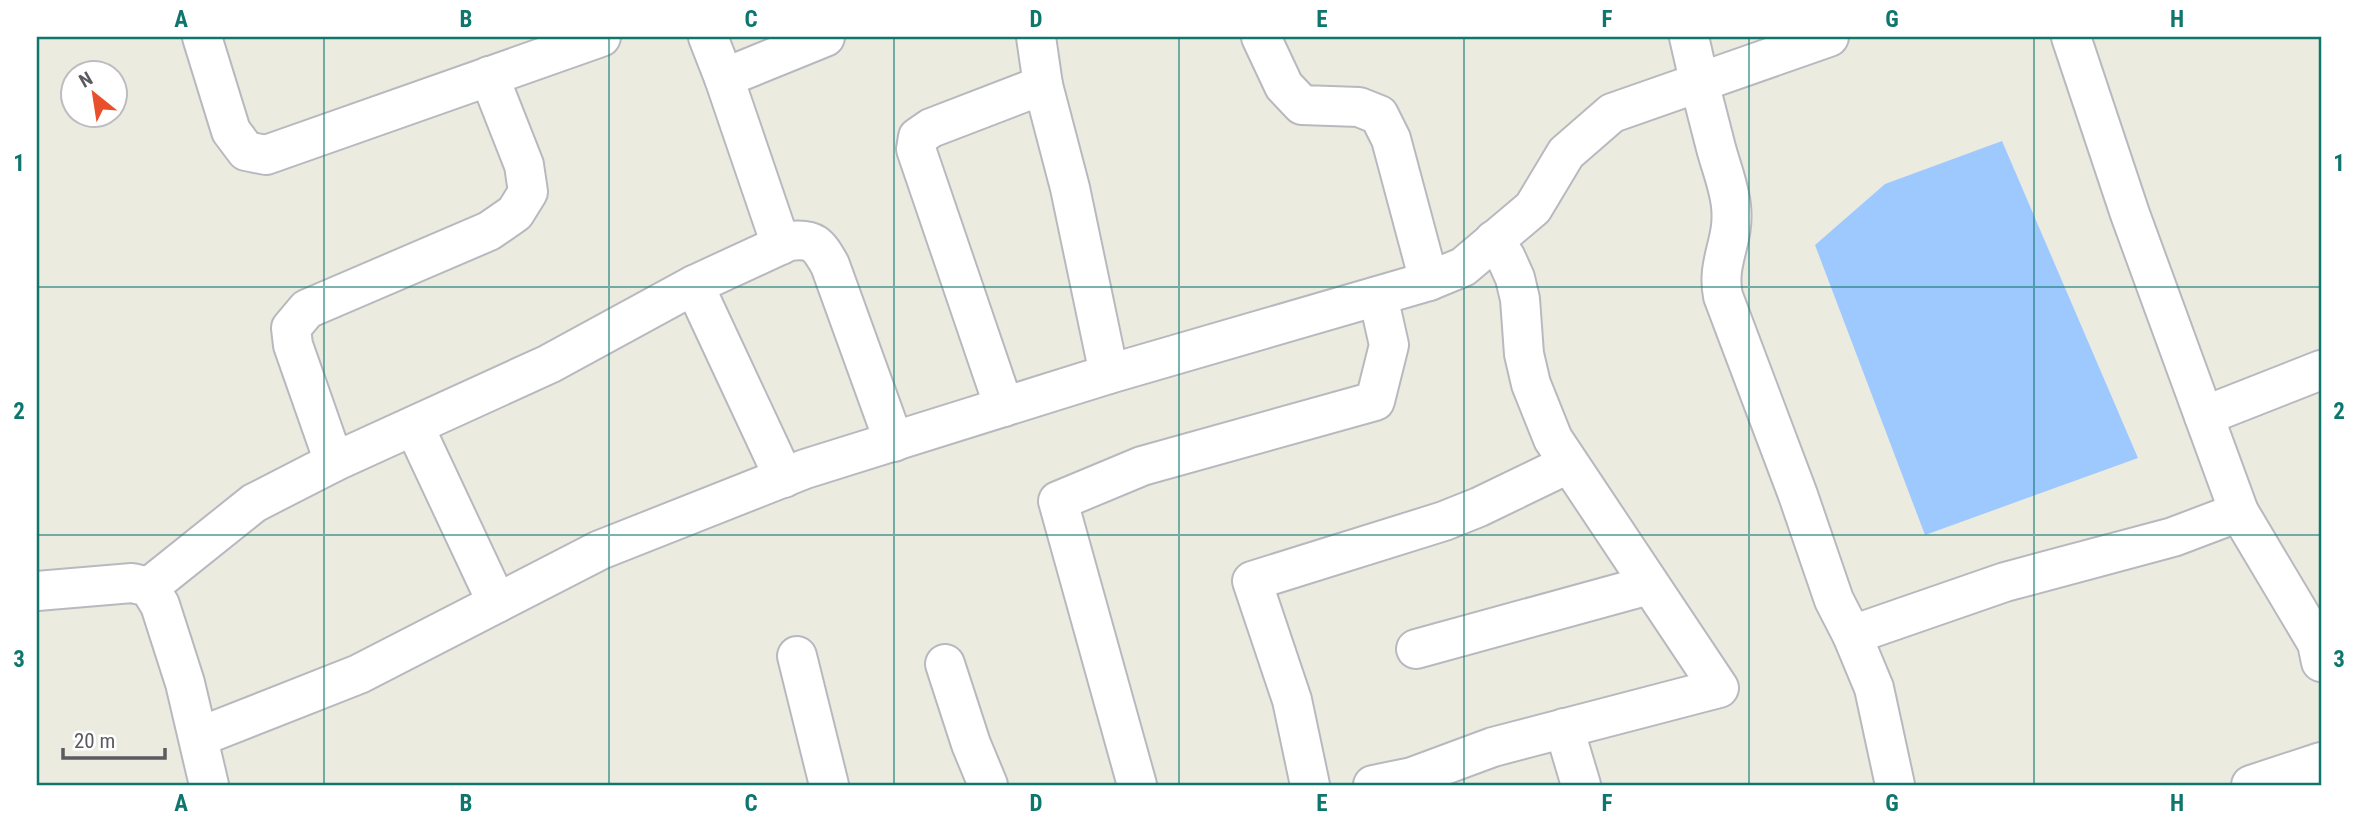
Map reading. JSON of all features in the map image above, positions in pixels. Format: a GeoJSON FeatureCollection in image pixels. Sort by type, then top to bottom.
{"type":"FeatureCollection","features":[{"type":"Feature","properties":{"kind":"street"},"geometry":{"type":"LineString","coordinates":[[202,37],[231,131],[246,151],[266,155],[601,37]]}},
{"type":"Feature","properties":{"kind":"street"},"geometry":{"type":"LineString","coordinates":[[708,37],[781,245]]}},
{"type":"Feature","properties":{"kind":"street"},"geometry":{"type":"LineString","coordinates":[[724,78],[825,37]]}},
{"type":"Feature","properties":{"kind":"street"},"geometry":{"type":"LineString","coordinates":[[1036,37],[1043,85],[1070,188],[1109,374]]}},
{"type":"Feature","properties":{"kind":"street"},"geometry":{"type":"LineString","coordinates":[[1261,37],[1284,86],[1302,105],[1359,107],[1379,115],[1391,139],[1429,281]]}},
{"type":"Feature","properties":{"kind":"street"},"geometry":{"type":"LineString","coordinates":[[1689,37],[1698,82],[1730,201],[1733,224],[1720,280],[1723,296],[1798,495],[1834,600],[1853,635],[1874,688],[1895,785]]}},
{"type":"Feature","properties":{"kind":"street"},"geometry":{"type":"LineString","coordinates":[[199,737],[359,674],[600,550],[784,478],[1109,374],[1429,281],[1462,267],[1533,208],[1566,153],[1612,113],[1829,37]]}},
{"type":"Feature","properties":{"kind":"street"},"geometry":{"type":"LineString","coordinates":[[2071,37],[2130,214],[2239,512],[2317,643],[2321,662]]}},
{"type":"Feature","properties":{"kind":"street"},"geometry":{"type":"LineString","coordinates":[[334,462],[293,345],[291,328],[307,309],[489,231],[514,213],[528,192],[524,165],[489,76]]}},
{"type":"Feature","properties":{"kind":"street"},"geometry":{"type":"LineString","coordinates":[[1004,407],[916,149],[918,137],[931,128],[1043,85]]}},
{"type":"Feature","properties":{"kind":"street"},"geometry":{"type":"LineString","coordinates":[[149,587],[254,503],[334,462],[549,364],[694,285],[781,245],[806,239],[821,248],[830,265],[894,442]]}},
{"type":"Feature","properties":{"kind":"street"},"geometry":{"type":"LineString","coordinates":[[1373,785],[1412,777],[1493,747],[1719,688],[1568,464],[1549,431],[1531,384],[1524,354],[1520,299],[1515,278],[1494,240]]}},
{"type":"Feature","properties":{"kind":"street"},"geometry":{"type":"LineString","coordinates":[[694,285],[784,478]]}},
{"type":"Feature","properties":{"kind":"street"},"geometry":{"type":"LineString","coordinates":[[1137,785],[1058,501],[1142,466],[1375,401],[1389,345],[1378,296]]}},
{"type":"Feature","properties":{"kind":"street"},"geometry":{"type":"LineString","coordinates":[[2204,416],[2321,370]]}},
{"type":"Feature","properties":{"kind":"street"},"geometry":{"type":"LineString","coordinates":[[414,426],[497,603]]}},
{"type":"Feature","properties":{"kind":"street"},"geometry":{"type":"LineString","coordinates":[[1310,785],[1292,700],[1252,581],[1444,521],[1568,464]]}},
{"type":"Feature","properties":{"kind":"street"},"geometry":{"type":"LineString","coordinates":[[1853,635],[2005,582],[2173,537],[2239,512]]}},
{"type":"Feature","properties":{"kind":"street"},"geometry":{"type":"LineString","coordinates":[[37,592],[132,583],[149,587],[160,605],[199,737],[209,785]]}},
{"type":"Feature","properties":{"kind":"street"},"geometry":{"type":"LineString","coordinates":[[1416,649],[1649,585]]}},
{"type":"Feature","properties":{"kind":"street"},"geometry":{"type":"LineString","coordinates":[[797,656],[829,785]]}},
{"type":"Feature","properties":{"kind":"street"},"geometry":{"type":"LineString","coordinates":[[946,664],[971,744],[988,785]]}},
{"type":"Feature","properties":{"kind":"street"},"geometry":{"type":"LineString","coordinates":[[1564,728],[1581,785]]}},
{"type":"Feature","properties":{"kind":"street"},"geometry":{"type":"LineString","coordinates":[[2251,785],[2321,762]]}},
{"type":"Feature","properties":{"kind":"water"},"geometry":{"type":"Polygon","coordinates":[[[2002,141],[2138,458],[1925,535],[1815,245],[1885,184],[2002,141]]]}}]}
